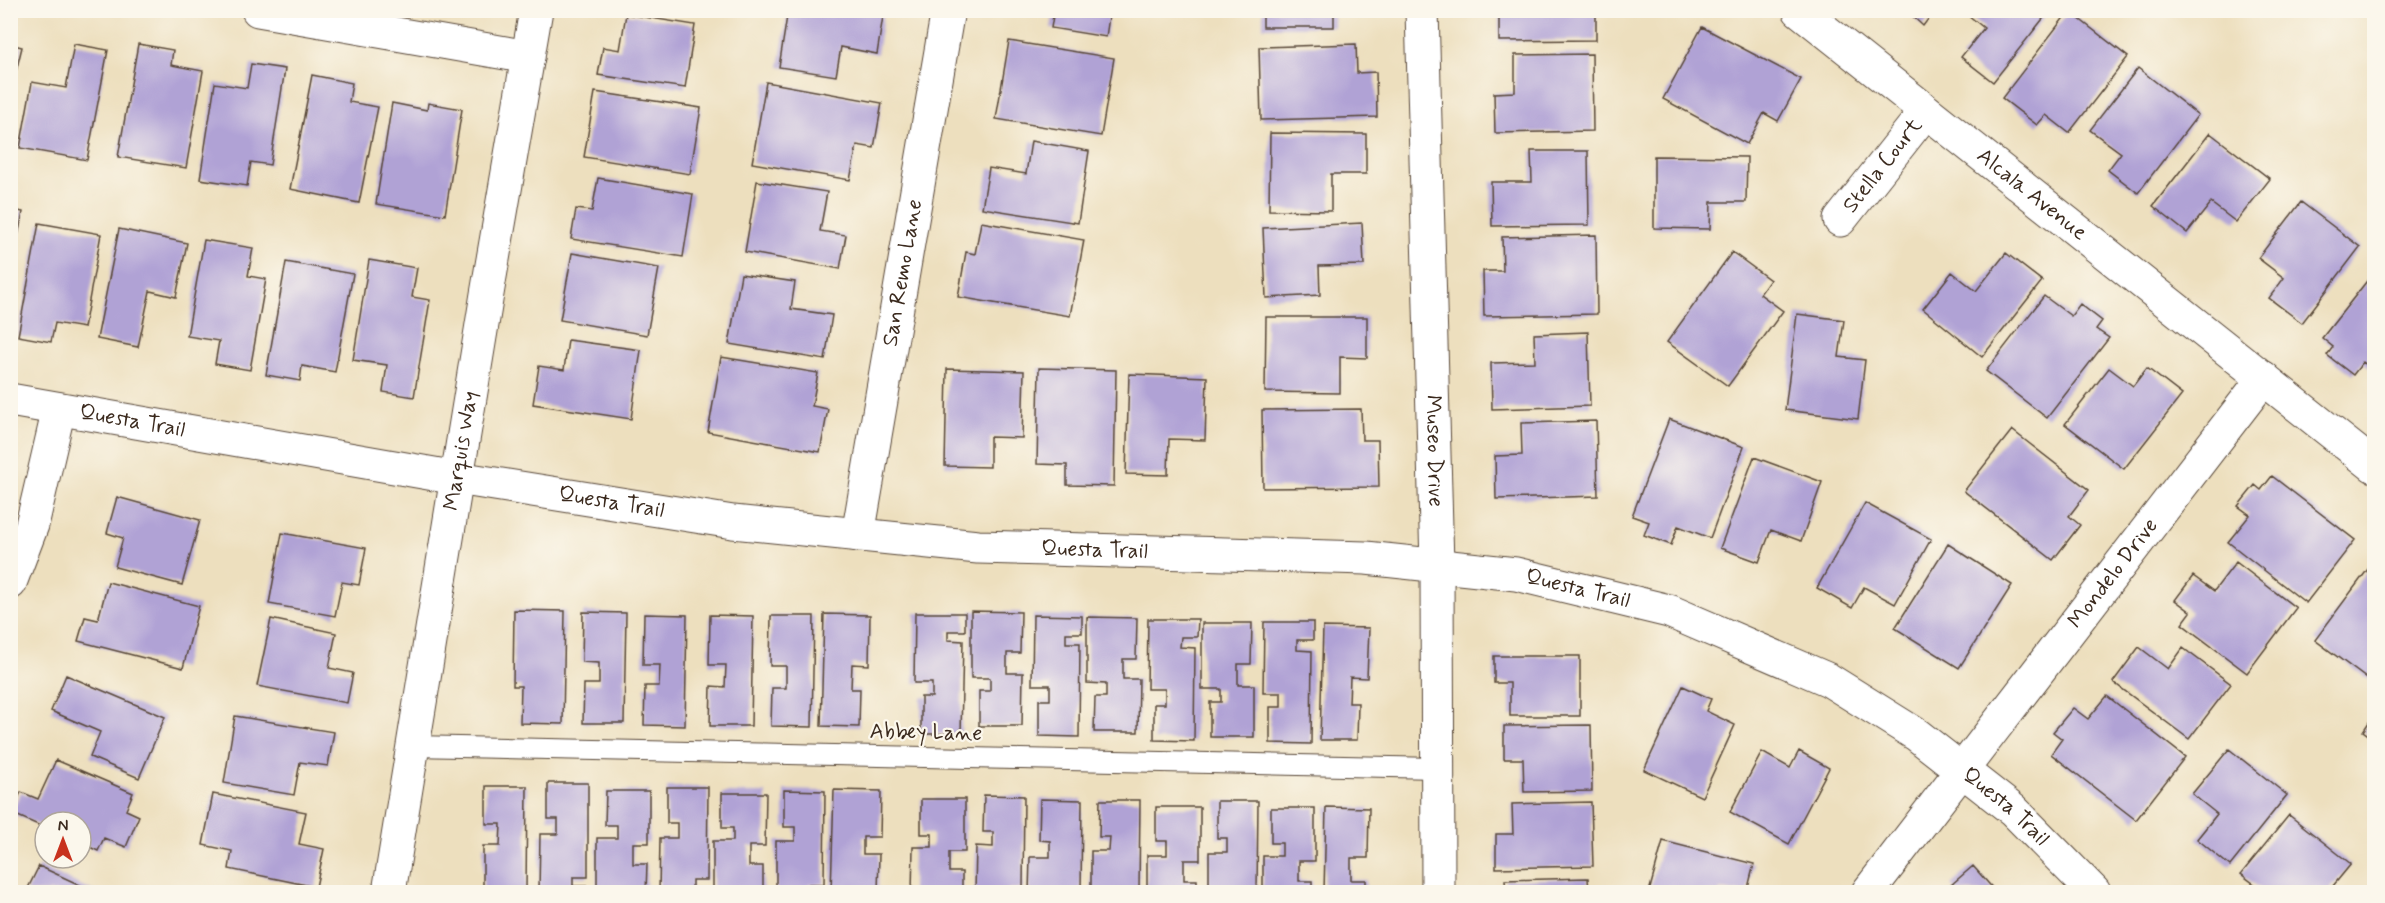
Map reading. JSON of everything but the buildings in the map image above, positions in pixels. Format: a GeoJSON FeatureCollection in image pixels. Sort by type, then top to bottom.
{"type":"FeatureCollection","features":[{"type":"Feature","properties":{"kind":"street"},"geometry":{"type":"LineString","coordinates":[[258,10],[528,57]]}},
{"type":"Feature","properties":{"kind":"street","name":"Marquis Way"},"geometry":{"type":"LineString","coordinates":[[389,892],[536,10]]}},
{"type":"Feature","properties":{"kind":"street","name":"San Remo Lane"},"geometry":{"type":"LineString","coordinates":[[858,535],[948,10]]}},
{"type":"Feature","properties":{"kind":"street","name":"Museo Drive"},"geometry":{"type":"LineString","coordinates":[[1422,10],[1437,565],[1438,892]]}},
{"type":"Feature","properties":{"kind":"street","name":"Alcala Avenue"},"geometry":{"type":"LineString","coordinates":[[1799,10],[2374,466]]}},
{"type":"Feature","properties":{"kind":"street","name":"Stella Court"},"geometry":{"type":"LineString","coordinates":[[1840,220],[1926,111]]}},
{"type":"Feature","properties":{"kind":"street","name":"Mondelo Drive"},"geometry":{"type":"LineString","coordinates":[[1868,892],[2264,378]]}},
{"type":"Feature","properties":{"kind":"street","name":"Questa Trail"},"geometry":{"type":"LineString","coordinates":[[10,400],[457,478],[733,522],[978,547],[1366,558],[1516,574],[1670,611],[1829,680],[1917,735],[2013,810],[2094,892]]}},
{"type":"Feature","properties":{"kind":"street"},"geometry":{"type":"LineString","coordinates":[[10,583],[32,525],[58,409]]}},
{"type":"Feature","properties":{"kind":"lane","name":"Abbey Lane"},"geometry":{"type":"LineString","coordinates":[[413,746],[1437,768]]}}]}
